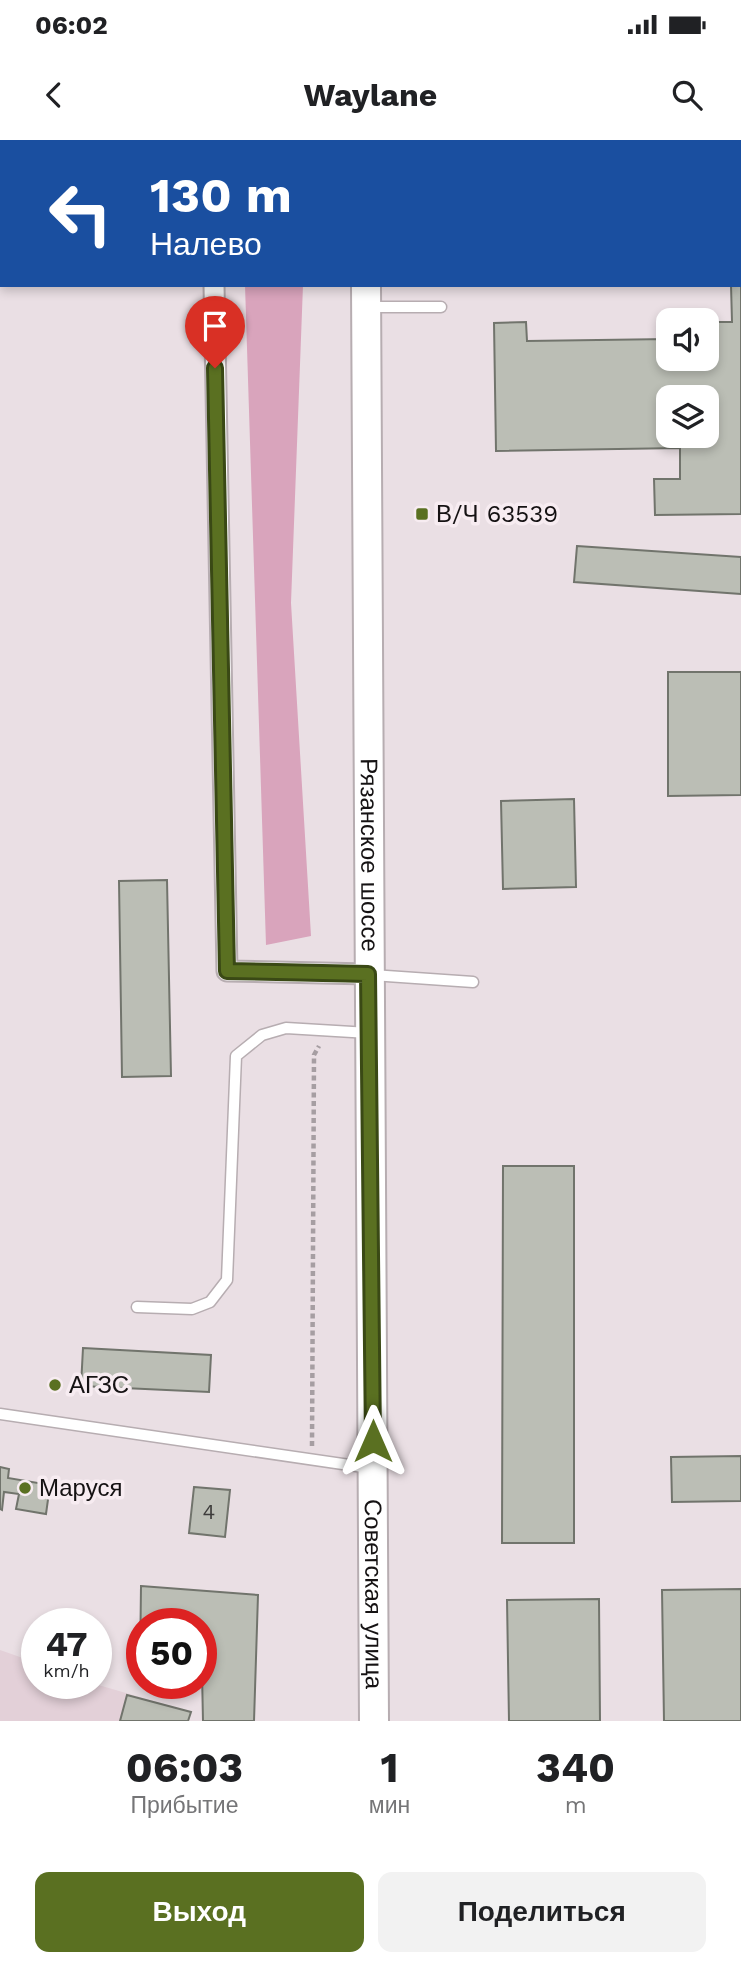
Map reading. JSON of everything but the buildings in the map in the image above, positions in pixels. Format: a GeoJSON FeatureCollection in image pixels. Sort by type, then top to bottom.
{"type":"FeatureCollection","features":[{"type":"Feature","properties":{"kind":"main road","name":"Рязанское шоссе"},"geometry":{"type":"LineString","coordinates":[[366,296],[373,1468]]}},
{"type":"Feature","properties":{"kind":"main road","name":"Советская улица"},"geometry":{"type":"LineString","coordinates":[[373,1468],[374,1721]]}},
{"type":"Feature","properties":{"kind":"street"},"geometry":{"type":"LineString","coordinates":[[214,287],[227,971],[368,974]]}},
{"type":"Feature","properties":{"kind":"lane"},"geometry":{"type":"LineString","coordinates":[[366,296],[441,307]]}},
{"type":"Feature","properties":{"kind":"lane"},"geometry":{"type":"LineString","coordinates":[[368,974],[473,982]]}},
{"type":"Feature","properties":{"kind":"lane"},"geometry":{"type":"LineString","coordinates":[[137,1307],[192,1309],[210,1301],[227,1280],[236,1056],[262,1035],[286,1028],[369,1033]]}},
{"type":"Feature","properties":{"kind":"lane"},"geometry":{"type":"LineString","coordinates":[[0,1414],[373,1468]]}},
{"type":"Feature","properties":{"kind":"path"},"geometry":{"type":"LineString","coordinates":[[312,1460],[314,1055],[328,1031]]}},
{"type":"Feature","properties":{"kind":"shaded area"},"geometry":{"type":"Polygon","coordinates":[[[245,287],[303,287],[291,603],[311,936],[266,945],[245,287]]]}},
{"type":"Feature","properties":{"kind":"shaded area"},"geometry":{"type":"Polygon","coordinates":[[[0,1650],[21,1657],[21,1699],[112,1699],[112,1689],[126,1693],[126,1699],[146,1699],[191,1712],[188,1721],[0,1721],[0,1650]]]}},
{"type":"Feature","properties":{"kind":"place","name":"В/Ч 63539"},"geometry":{"type":"Point","coordinates":[422,514]}},
{"type":"Feature","properties":{"kind":"place","name":"АГЗС"},"geometry":{"type":"Point","coordinates":[55,1385]}},
{"type":"Feature","properties":{"kind":"place","name":"Маруся"},"geometry":{"type":"Point","coordinates":[25,1488]}},
{"type":"Feature","properties":{"kind":"route"},"geometry":{"type":"LineString","coordinates":[[215,368],[227,971],[368,974],[373,1441]]}}]}
